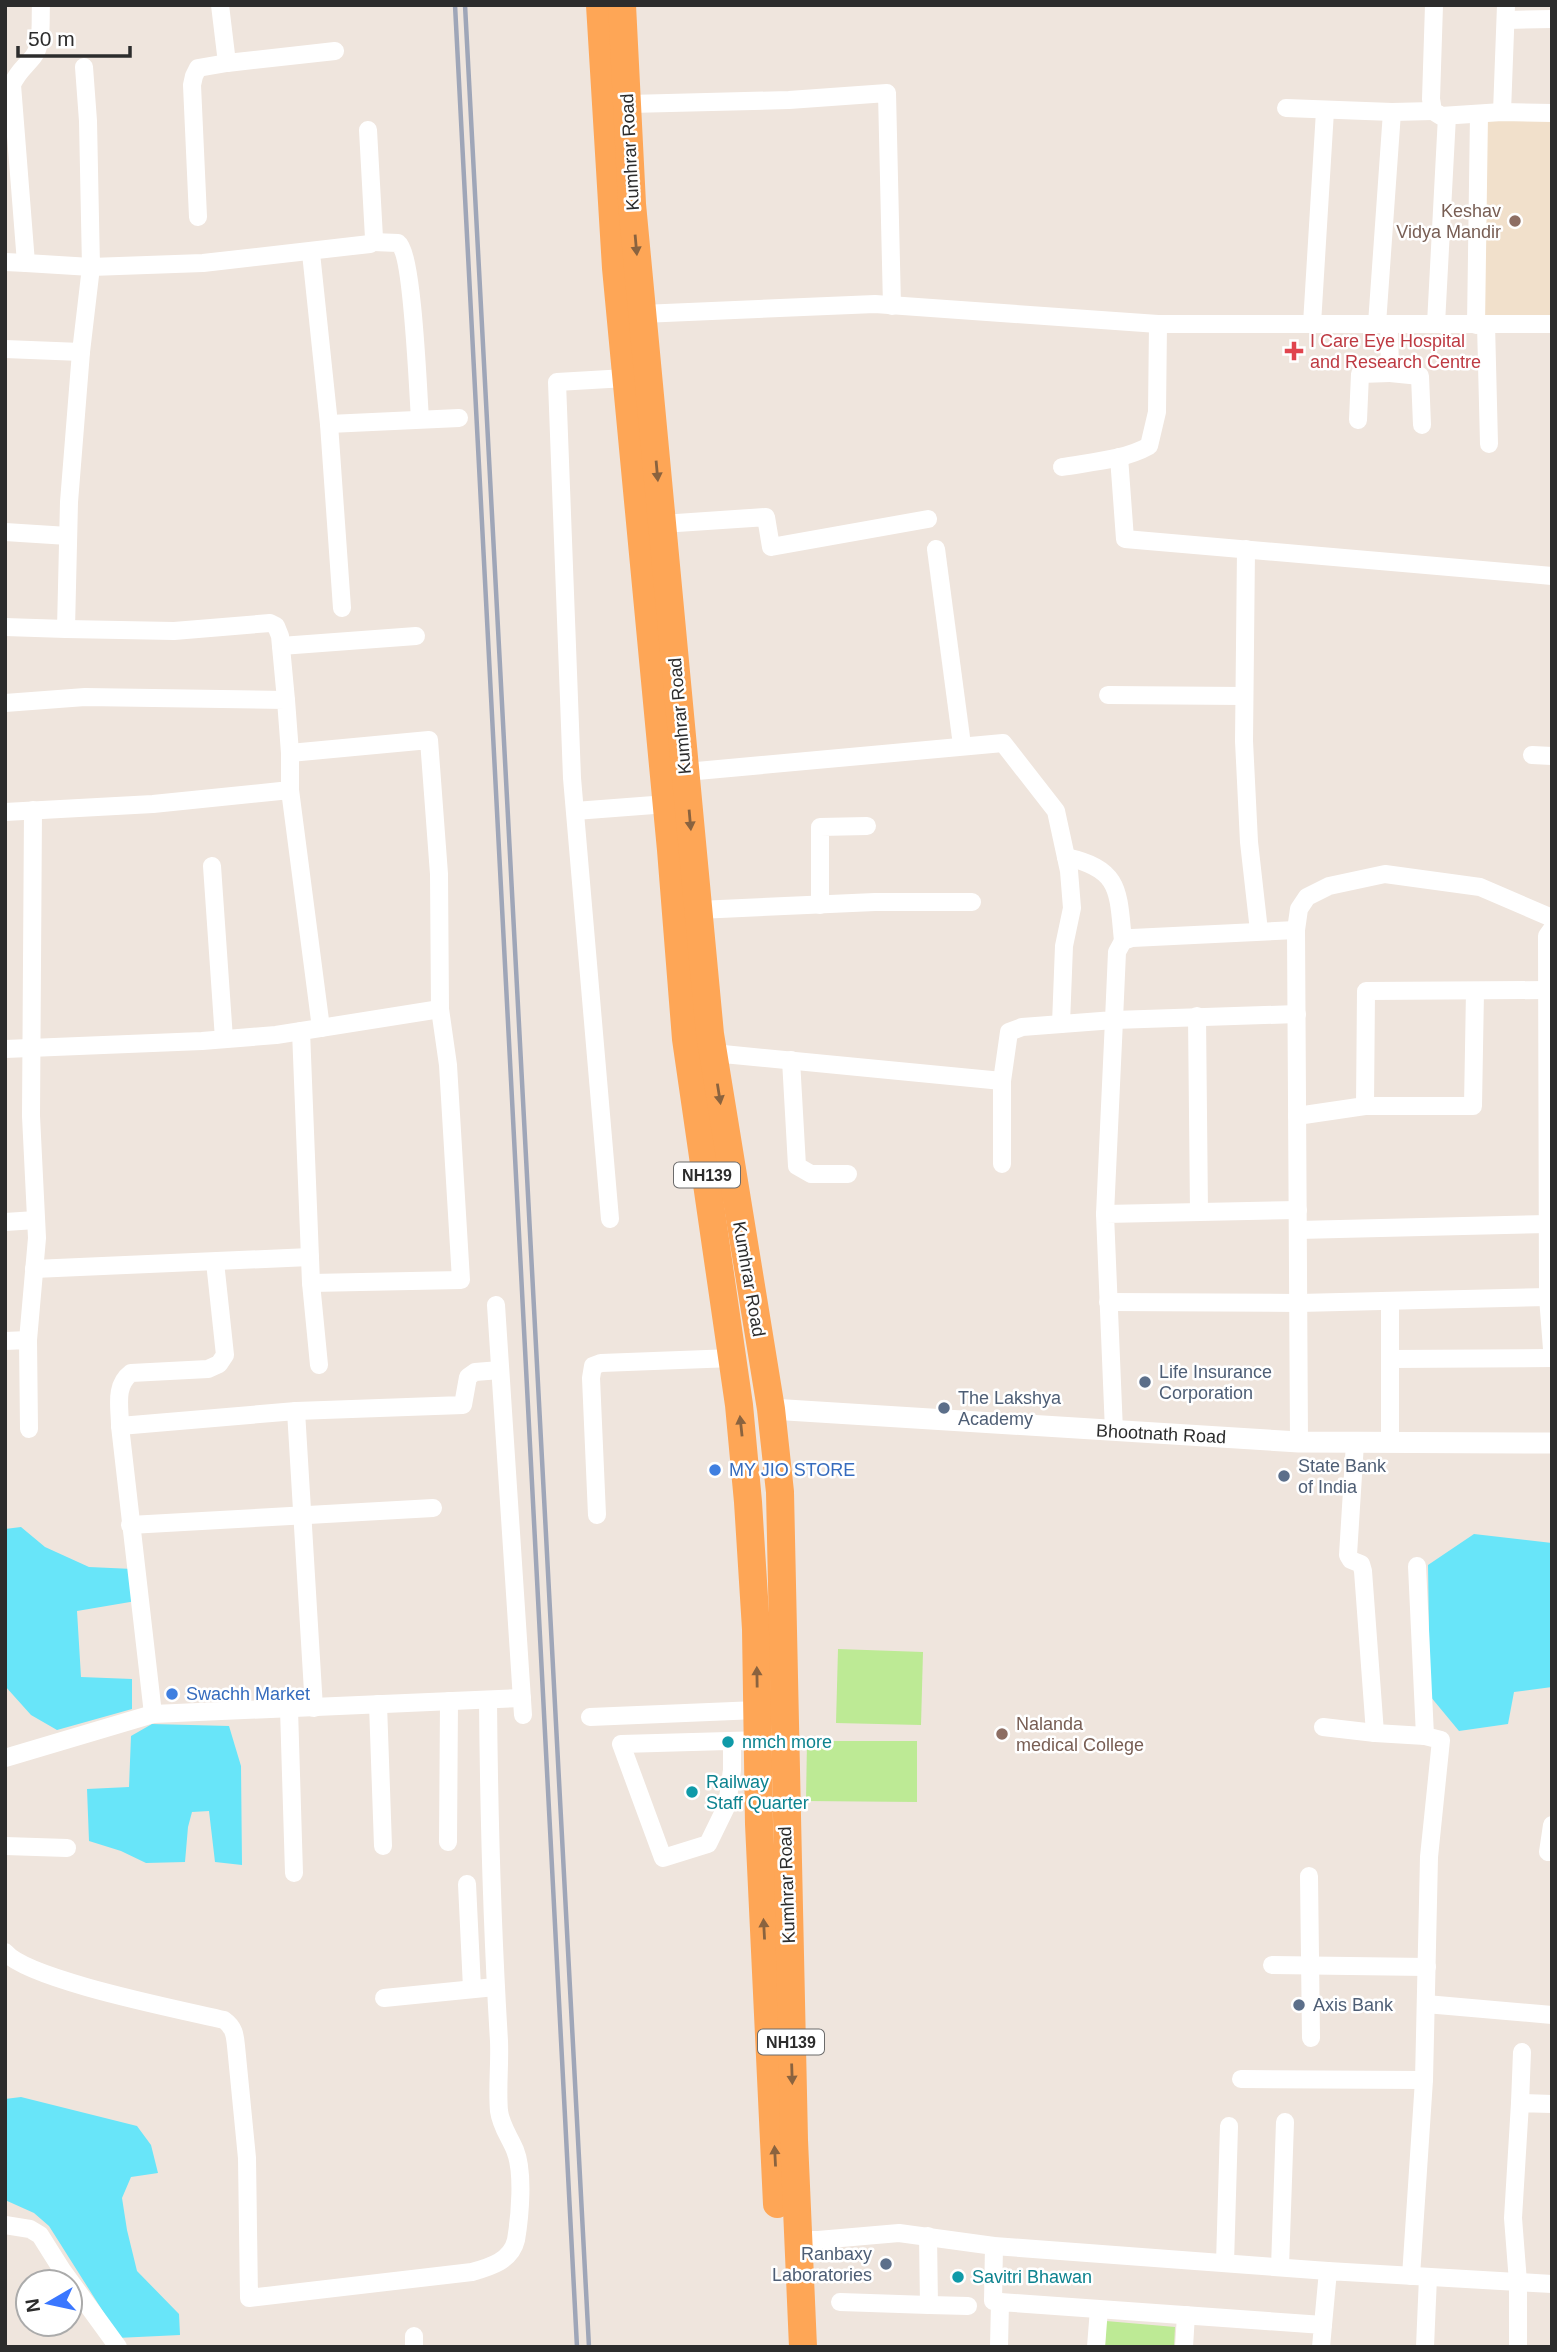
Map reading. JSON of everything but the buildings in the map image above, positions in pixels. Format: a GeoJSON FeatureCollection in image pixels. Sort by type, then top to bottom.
{"type":"FeatureCollection","features":[{"type":"Feature","properties":{"kind":"highway","name":"Kumhrar Road"},"geometry":{"type":"LineString","coordinates":[[600,5],[642,314],[662,524],[675,772],[667,804],[686,1040],[733,1358],[748,1502],[756,1629],[759,1838],[784,2347]]}},
{"type":"Feature","properties":{"kind":"highway","name":"Kumhrar Road"},"geometry":{"type":"LineString","coordinates":[[622,5],[629,104],[619,152],[626,378],[675,772],[698,910],[713,1053],[771,1409],[780,1492],[758,1740],[803,2347]]}},
{"type":"Feature","properties":{"kind":"street"},"geometry":{"type":"LineString","coordinates":[[26,262],[12,85],[17,72],[34,56],[39,44],[41,5]]}},
{"type":"Feature","properties":{"kind":"street"},"geometry":{"type":"LineString","coordinates":[[220,5],[227,63]]}},
{"type":"Feature","properties":{"kind":"street"},"geometry":{"type":"LineString","coordinates":[[1434,5],[1431,99],[1440,113],[1436,324]]}},
{"type":"Feature","properties":{"kind":"street"},"geometry":{"type":"LineString","coordinates":[[1502,112],[1506,13],[1552,19]]}},
{"type":"Feature","properties":{"kind":"street"},"geometry":{"type":"LineString","coordinates":[[198,217],[194,76],[198,68],[335,51]]}},
{"type":"Feature","properties":{"kind":"street"},"geometry":{"type":"LineString","coordinates":[[66,629],[68,536],[81,352],[91,267],[84,67]]}},
{"type":"Feature","properties":{"kind":"street"},"geometry":{"type":"LineString","coordinates":[[629,104],[789,100],[887,93],[892,306]]}},
{"type":"Feature","properties":{"kind":"street"},"geometry":{"type":"LineString","coordinates":[[1286,108],[1479,114],[1552,113]]}},
{"type":"Feature","properties":{"kind":"street"},"geometry":{"type":"LineString","coordinates":[[1312,324],[1325,111]]}},
{"type":"Feature","properties":{"kind":"street"},"geometry":{"type":"LineString","coordinates":[[1390,373],[1383,324],[1392,112]]}},
{"type":"Feature","properties":{"kind":"street"},"geometry":{"type":"LineString","coordinates":[[1479,114],[1481,325],[1489,444]]}},
{"type":"Feature","properties":{"kind":"street"},"geometry":{"type":"LineString","coordinates":[[368,130],[373,242]]}},
{"type":"Feature","properties":{"kind":"street"},"geometry":{"type":"LineString","coordinates":[[5,262],[91,267],[203,263],[311,253],[365,246],[373,242],[398,243],[404,250],[410,282],[420,419]]}},
{"type":"Feature","properties":{"kind":"street"},"geometry":{"type":"LineString","coordinates":[[311,253],[329,424],[342,608]]}},
{"type":"Feature","properties":{"kind":"street"},"geometry":{"type":"LineString","coordinates":[[642,314],[875,304],[1158,324],[1552,324]]}},
{"type":"Feature","properties":{"kind":"street"},"geometry":{"type":"LineString","coordinates":[[1062,467],[1119,457],[1149,446],[1157,412],[1158,324]]}},
{"type":"Feature","properties":{"kind":"street"},"geometry":{"type":"LineString","coordinates":[[5,349],[81,352]]}},
{"type":"Feature","properties":{"kind":"street"},"geometry":{"type":"LineString","coordinates":[[1357,420],[1360,374],[1390,373],[1420,376],[1422,425]]}},
{"type":"Feature","properties":{"kind":"street"},"geometry":{"type":"LineString","coordinates":[[610,1219],[575,811],[557,382],[626,378]]}},
{"type":"Feature","properties":{"kind":"street"},"geometry":{"type":"LineString","coordinates":[[329,424],[459,418]]}},
{"type":"Feature","properties":{"kind":"street"},"geometry":{"type":"LineString","coordinates":[[1119,457],[1125,539],[1552,576]]}},
{"type":"Feature","properties":{"kind":"street"},"geometry":{"type":"LineString","coordinates":[[662,524],[766,517],[771,547],[928,519]]}},
{"type":"Feature","properties":{"kind":"street"},"geometry":{"type":"LineString","coordinates":[[5,533],[68,536]]}},
{"type":"Feature","properties":{"kind":"street"},"geometry":{"type":"LineString","coordinates":[[936,549],[962,745]]}},
{"type":"Feature","properties":{"kind":"street"},"geometry":{"type":"LineString","coordinates":[[1246,549],[1244,741],[1249,842],[1259,931]]}},
{"type":"Feature","properties":{"kind":"street"},"geometry":{"type":"LineString","coordinates":[[5,627],[174,631],[276,625],[281,646],[286,700],[290,790],[321,1028]]}},
{"type":"Feature","properties":{"kind":"street"},"geometry":{"type":"LineString","coordinates":[[281,646],[416,636]]}},
{"type":"Feature","properties":{"kind":"street"},"geometry":{"type":"LineString","coordinates":[[1108,695],[1244,696]]}},
{"type":"Feature","properties":{"kind":"street"},"geometry":{"type":"LineString","coordinates":[[5,703],[85,697],[286,700]]}},
{"type":"Feature","properties":{"kind":"street"},"geometry":{"type":"LineString","coordinates":[[290,753],[429,740],[439,874],[440,1009],[448,1065],[461,1280],[311,1283]]}},
{"type":"Feature","properties":{"kind":"street"},"geometry":{"type":"LineString","coordinates":[[675,772],[1003,743],[1056,811],[1066,858],[1072,908],[1064,946],[1061,1024]]}},
{"type":"Feature","properties":{"kind":"street"},"geometry":{"type":"LineString","coordinates":[[1532,755],[1552,756]]}},
{"type":"Feature","properties":{"kind":"street"},"geometry":{"type":"LineString","coordinates":[[5,812],[153,804],[290,790]]}},
{"type":"Feature","properties":{"kind":"street"},"geometry":{"type":"LineString","coordinates":[[575,811],[667,804]]}},
{"type":"Feature","properties":{"kind":"street"},"geometry":{"type":"LineString","coordinates":[[29,1429],[28,1340],[36,1220],[31,1116],[33,810]]}},
{"type":"Feature","properties":{"kind":"street"},"geometry":{"type":"LineString","coordinates":[[820,905],[820,827],[867,826]]}},
{"type":"Feature","properties":{"kind":"street"},"geometry":{"type":"LineString","coordinates":[[1066,858],[1091,863],[1111,880],[1119,896],[1123,941]]}},
{"type":"Feature","properties":{"kind":"street"},"geometry":{"type":"LineString","coordinates":[[212,866],[224,1040]]}},
{"type":"Feature","properties":{"kind":"street"},"geometry":{"type":"LineString","coordinates":[[1299,1443],[1296,930],[1299,909],[1307,897],[1329,886],[1385,874],[1480,887],[1552,918]]}},
{"type":"Feature","properties":{"kind":"street"},"geometry":{"type":"LineString","coordinates":[[698,910],[972,902]]}},
{"type":"Feature","properties":{"kind":"street"},"geometry":{"type":"LineString","coordinates":[[1552,929],[1547,936],[1548,1297],[1552,1349]]}},
{"type":"Feature","properties":{"kind":"street"},"geometry":{"type":"LineString","coordinates":[[1114,1432],[1105,1214],[1118,945],[1132,938],[1296,930]]}},
{"type":"Feature","properties":{"kind":"street"},"geometry":{"type":"LineString","coordinates":[[1297,1116],[1365,1106],[1473,1106],[1475,990]]}},
{"type":"Feature","properties":{"kind":"street"},"geometry":{"type":"LineString","coordinates":[[1365,1106],[1366,991],[1547,990]]}},
{"type":"Feature","properties":{"kind":"street"},"geometry":{"type":"LineString","coordinates":[[5,1049],[224,1040],[440,1009]]}},
{"type":"Feature","properties":{"kind":"street"},"geometry":{"type":"LineString","coordinates":[[1002,1164],[1002,1081],[1009,1032],[1022,1027],[1114,1020],[1297,1014]]}},
{"type":"Feature","properties":{"kind":"street"},"geometry":{"type":"LineString","coordinates":[[1197,1016],[1199,1213]]}},
{"type":"Feature","properties":{"kind":"street"},"geometry":{"type":"LineString","coordinates":[[301,1031],[311,1283],[319,1365]]}},
{"type":"Feature","properties":{"kind":"street"},"geometry":{"type":"LineString","coordinates":[[713,1053],[1002,1081]]}},
{"type":"Feature","properties":{"kind":"street"},"geometry":{"type":"LineString","coordinates":[[791,1060],[797,1166],[811,1174],[848,1174]]}},
{"type":"Feature","properties":{"kind":"street"},"geometry":{"type":"LineString","coordinates":[[1105,1214],[1298,1210]]}},
{"type":"Feature","properties":{"kind":"street"},"geometry":{"type":"LineString","coordinates":[[5,1222],[36,1220]]}},
{"type":"Feature","properties":{"kind":"street"},"geometry":{"type":"LineString","coordinates":[[1298,1230],[1548,1224]]}},
{"type":"Feature","properties":{"kind":"street"},"geometry":{"type":"LineString","coordinates":[[34,1269],[310,1257]]}},
{"type":"Feature","properties":{"kind":"street"},"geometry":{"type":"LineString","coordinates":[[153,1714],[130,1525],[119,1390],[123,1379],[131,1373],[208,1369],[219,1364],[225,1355],[215,1262]]}},
{"type":"Feature","properties":{"kind":"street"},"geometry":{"type":"LineString","coordinates":[[1108,1303],[1299,1303],[1548,1297]]}},
{"type":"Feature","properties":{"kind":"street"},"geometry":{"type":"LineString","coordinates":[[1390,1301],[1390,1443]]}},
{"type":"Feature","properties":{"kind":"street"},"geometry":{"type":"LineString","coordinates":[[5,1758],[153,1714],[449,1701],[488,1701],[522,1706],[496,1305]]}},
{"type":"Feature","properties":{"kind":"street"},"geometry":{"type":"LineString","coordinates":[[5,1341],[28,1340]]}},
{"type":"Feature","properties":{"kind":"street"},"geometry":{"type":"LineString","coordinates":[[597,1515],[591,1378],[593,1366],[601,1363],[733,1358]]}},
{"type":"Feature","properties":{"kind":"street"},"geometry":{"type":"LineString","coordinates":[[1390,1359],[1552,1358]]}},
{"type":"Feature","properties":{"kind":"street"},"geometry":{"type":"LineString","coordinates":[[120,1426],[296,1411],[463,1405],[468,1377],[475,1371],[500,1370]]}},
{"type":"Feature","properties":{"kind":"street","name":"Bhootnath Road"},"geometry":{"type":"LineString","coordinates":[[771,1409],[1299,1443],[1552,1443]]}},
{"type":"Feature","properties":{"kind":"street"},"geometry":{"type":"LineString","coordinates":[[296,1411],[314,1708]]}},
{"type":"Feature","properties":{"kind":"street"},"geometry":{"type":"LineString","coordinates":[[1355,1443],[1348,1555],[1351,1560],[1361,1564],[1363,1571],[1375,1733]]}},
{"type":"Feature","properties":{"kind":"street"},"geometry":{"type":"LineString","coordinates":[[130,1525],[433,1508]]}},
{"type":"Feature","properties":{"kind":"street"},"geometry":{"type":"LineString","coordinates":[[1417,1566],[1425,1736]]}},
{"type":"Feature","properties":{"kind":"street"},"geometry":{"type":"LineString","coordinates":[[448,1842],[449,1701]]}},
{"type":"Feature","properties":{"kind":"street"},"geometry":{"type":"LineString","coordinates":[[5,1952],[11,1959],[47,1976],[224,2020],[230,2024],[236,2046],[247,2158],[249,2298],[472,2272],[495,2266],[508,2256],[515,2243],[519,2170],[515,2151],[503,2127],[499,2110],[500,2067],[490,1882],[488,1701]]}},
{"type":"Feature","properties":{"kind":"street"},"geometry":{"type":"LineString","coordinates":[[378,1704],[383,1846]]}},
{"type":"Feature","properties":{"kind":"street"},"geometry":{"type":"LineString","coordinates":[[289,1709],[294,1873]]}},
{"type":"Feature","properties":{"kind":"street"},"geometry":{"type":"LineString","coordinates":[[590,1717],[757,1710]]}},
{"type":"Feature","properties":{"kind":"street"},"geometry":{"type":"LineString","coordinates":[[1323,1727],[1425,1736],[1441,1740],[1429,1857],[1419,2276],[1425,2347]]}},
{"type":"Feature","properties":{"kind":"street"},"geometry":{"type":"LineString","coordinates":[[758,1740],[732,1770],[727,1805],[708,1844],[663,1858],[621,1744],[758,1740]]}},
{"type":"Feature","properties":{"kind":"street"},"geometry":{"type":"LineString","coordinates":[[1552,1825],[1548,1852],[1552,1852]]}},
{"type":"Feature","properties":{"kind":"street"},"geometry":{"type":"LineString","coordinates":[[5,1846],[67,1848]]}},
{"type":"Feature","properties":{"kind":"street"},"geometry":{"type":"LineString","coordinates":[[1309,1876],[1308,1966],[1311,2038]]}},
{"type":"Feature","properties":{"kind":"street"},"geometry":{"type":"LineString","coordinates":[[467,1884],[472,1988]]}},
{"type":"Feature","properties":{"kind":"street"},"geometry":{"type":"LineString","coordinates":[[1272,1965],[1427,1967]]}},
{"type":"Feature","properties":{"kind":"street"},"geometry":{"type":"LineString","coordinates":[[384,1998],[495,1987]]}},
{"type":"Feature","properties":{"kind":"street"},"geometry":{"type":"LineString","coordinates":[[1426,2004],[1552,2015]]}},
{"type":"Feature","properties":{"kind":"street"},"geometry":{"type":"LineString","coordinates":[[1518,2347],[1518,2282],[1513,2218],[1522,2052]]}},
{"type":"Feature","properties":{"kind":"street"},"geometry":{"type":"LineString","coordinates":[[1241,2079],[1424,2080]]}},
{"type":"Feature","properties":{"kind":"street"},"geometry":{"type":"LineString","coordinates":[[1520,2103],[1552,2104]]}},
{"type":"Feature","properties":{"kind":"street"},"geometry":{"type":"LineString","coordinates":[[1280,2267],[1285,2122]]}},
{"type":"Feature","properties":{"kind":"street"},"geometry":{"type":"LineString","coordinates":[[1225,2263],[1229,2126]]}},
{"type":"Feature","properties":{"kind":"street"},"geometry":{"type":"LineString","coordinates":[[5,2225],[40,2235],[118,2347]]}},
{"type":"Feature","properties":{"kind":"street"},"geometry":{"type":"LineString","coordinates":[[797,2240],[818,2241],[899,2233],[992,2246],[1328,2271],[1552,2284]]}},
{"type":"Feature","properties":{"kind":"street"},"geometry":{"type":"LineString","coordinates":[[928,2236],[929,2305]]}},
{"type":"Feature","properties":{"kind":"street"},"geometry":{"type":"LineString","coordinates":[[992,2246],[993,2301],[1323,2325]]}},
{"type":"Feature","properties":{"kind":"street"},"geometry":{"type":"LineString","coordinates":[[1321,2347],[1328,2271]]}},
{"type":"Feature","properties":{"kind":"street"},"geometry":{"type":"LineString","coordinates":[[840,2302],[968,2306]]}},
{"type":"Feature","properties":{"kind":"street"},"geometry":{"type":"LineString","coordinates":[[999,2347],[1000,2302]]}},
{"type":"Feature","properties":{"kind":"street"},"geometry":{"type":"LineString","coordinates":[[1096,2347],[1099,2309]]}},
{"type":"Feature","properties":{"kind":"street"},"geometry":{"type":"LineString","coordinates":[[1184,2347],[1185,2315]]}},
{"type":"Feature","properties":{"kind":"shaded area","name":"Keshav Vidya Mandir"},"geometry":{"type":"Polygon","coordinates":[[[1479,114],[1552,118],[1552,326],[1476,325],[1479,114]]]}},
{"type":"Feature","properties":{"kind":"green space"},"geometry":{"type":"Polygon","coordinates":[[[838,1649],[923,1652],[921,1725],[836,1723],[838,1649]]]}},
{"type":"Feature","properties":{"kind":"green space"},"geometry":{"type":"Polygon","coordinates":[[[807,1741],[917,1741],[917,1802],[806,1801],[807,1741]]]}},
{"type":"Feature","properties":{"kind":"green space"},"geometry":{"type":"Polygon","coordinates":[[[1106,2321],[1175,2327],[1174,2347],[1105,2347],[1106,2321]]]}},
{"type":"Feature","properties":{"kind":"water"},"geometry":{"type":"Polygon","coordinates":[[[21,1527],[45,1547],[89,1567],[133,1569],[136,1601],[77,1611],[81,1677],[132,1679],[132,1709],[57,1730],[31,1715],[5,1686],[5,1529],[21,1527]]]}},
{"type":"Feature","properties":{"kind":"water"},"geometry":{"type":"Polygon","coordinates":[[[1474,1534],[1552,1543],[1552,1687],[1514,1692],[1508,1724],[1459,1731],[1430,1696],[1428,1565],[1474,1534]]]}},
{"type":"Feature","properties":{"kind":"water"},"geometry":{"type":"Polygon","coordinates":[[[152,1724],[229,1726],[241,1766],[242,1865],[215,1862],[209,1811],[192,1812],[185,1862],[146,1863],[121,1851],[89,1841],[87,1789],[129,1787],[131,1736],[152,1724]]]}},
{"type":"Feature","properties":{"kind":"water"},"geometry":{"type":"Polygon","coordinates":[[[21,2097],[137,2126],[151,2145],[158,2173],[131,2177],[122,2198],[127,2230],[137,2271],[179,2314],[180,2335],[117,2338],[84,2281],[84,2268],[76,2268],[49,2226],[34,2213],[5,2200],[5,2099],[21,2097]]]}},
{"type":"Feature","properties":{"kind":"railway"},"geometry":{"type":"LineString","coordinates":[[455,5],[577,2347]]}},
{"type":"Feature","properties":{"kind":"railway"},"geometry":{"type":"LineString","coordinates":[[465,5],[589,2347]]}},
{"type":"Feature","properties":{"kind":"place","name":"Keshav Vidya Mandir"},"geometry":{"type":"Point","coordinates":[1515,221]}},
{"type":"Feature","properties":{"kind":"place","name":"I Care Eye Hospital and Research Centre"},"geometry":{"type":"Point","coordinates":[1294,351]}},
{"type":"Feature","properties":{"kind":"place","name":"Life Insurance Corporation"},"geometry":{"type":"Point","coordinates":[1145,1382]}},
{"type":"Feature","properties":{"kind":"place","name":"The Lakshya Academy"},"geometry":{"type":"Point","coordinates":[944,1408]}},
{"type":"Feature","properties":{"kind":"place","name":"MY JIO STORE"},"geometry":{"type":"Point","coordinates":[715,1470]}},
{"type":"Feature","properties":{"kind":"place","name":"State Bank of India"},"geometry":{"type":"Point","coordinates":[1284,1476]}},
{"type":"Feature","properties":{"kind":"place","name":"Swachh Market"},"geometry":{"type":"Point","coordinates":[172,1694]}},
{"type":"Feature","properties":{"kind":"place","name":"Nalanda medical College"},"geometry":{"type":"Point","coordinates":[1002,1734]}},
{"type":"Feature","properties":{"kind":"place","name":"nmch more"},"geometry":{"type":"Point","coordinates":[728,1742]}},
{"type":"Feature","properties":{"kind":"place","name":"Railway Staff Quarter"},"geometry":{"type":"Point","coordinates":[692,1792]}},
{"type":"Feature","properties":{"kind":"place","name":"Axis Bank"},"geometry":{"type":"Point","coordinates":[1299,2005]}},
{"type":"Feature","properties":{"kind":"place","name":"Ranbaxy Laboratories"},"geometry":{"type":"Point","coordinates":[886,2264]}},
{"type":"Feature","properties":{"kind":"place","name":"Savitri Bhawan"},"geometry":{"type":"Point","coordinates":[958,2277]}}]}
